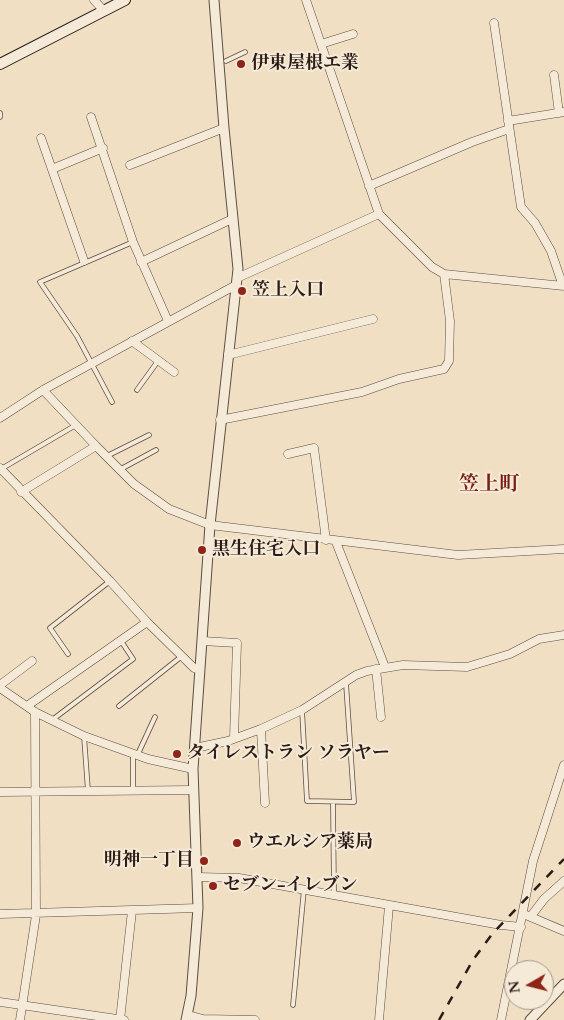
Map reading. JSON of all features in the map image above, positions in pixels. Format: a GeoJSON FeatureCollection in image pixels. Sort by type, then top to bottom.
{"type":"FeatureCollection","features":[{"type":"Feature","properties":{"kind":"main road"},"geometry":{"type":"LineString","coordinates":[[0,64],[126,0]]}},
{"type":"Feature","properties":{"kind":"street"},"geometry":{"type":"LineString","coordinates":[[94,0],[104,11]]}},
{"type":"Feature","properties":{"kind":"street"},"geometry":{"type":"LineString","coordinates":[[214,0],[237,282],[220,420],[210,525],[194,748],[193,790],[198,908],[187,1018],[255,1020]]}},
{"type":"Feature","properties":{"kind":"street"},"geometry":{"type":"LineString","coordinates":[[306,0],[379,214],[432,267],[444,274],[564,286],[552,250],[535,223],[521,207],[494,23]]}},
{"type":"Feature","properties":{"kind":"street"},"geometry":{"type":"LineString","coordinates":[[322,44],[353,34]]}},
{"type":"Feature","properties":{"kind":"street"},"geometry":{"type":"LineString","coordinates":[[370,186],[509,125],[562,112],[554,74]]}},
{"type":"Feature","properties":{"kind":"street"},"geometry":{"type":"LineString","coordinates":[[91,117],[103,148],[133,242],[168,321]]}},
{"type":"Feature","properties":{"kind":"street"},"geometry":{"type":"LineString","coordinates":[[130,165],[224,128]]}},
{"type":"Feature","properties":{"kind":"street"},"geometry":{"type":"LineString","coordinates":[[41,138],[84,261]]}},
{"type":"Feature","properties":{"kind":"street"},"geometry":{"type":"LineString","coordinates":[[52,169],[103,148]]}},
{"type":"Feature","properties":{"kind":"street"},"geometry":{"type":"LineString","coordinates":[[0,418],[43,390],[237,282],[379,214]]}},
{"type":"Feature","properties":{"kind":"street"},"geometry":{"type":"LineString","coordinates":[[141,262],[232,219]]}},
{"type":"Feature","properties":{"kind":"street"},"geometry":{"type":"LineString","coordinates":[[220,420],[362,392],[399,379],[444,369],[449,361],[450,329],[444,274]]}},
{"type":"Feature","properties":{"kind":"street"},"geometry":{"type":"LineString","coordinates":[[228,355],[373,319]]}},
{"type":"Feature","properties":{"kind":"street"},"geometry":{"type":"LineString","coordinates":[[132,341],[174,372]]}},
{"type":"Feature","properties":{"kind":"street"},"geometry":{"type":"LineString","coordinates":[[43,390],[120,470],[169,509],[210,525],[336,542],[458,555],[564,549]]}},
{"type":"Feature","properties":{"kind":"street"},"geometry":{"type":"LineString","coordinates":[[21,492],[96,446]]}},
{"type":"Feature","properties":{"kind":"street"},"geometry":{"type":"LineString","coordinates":[[288,454],[314,448],[326,540]]}},
{"type":"Feature","properties":{"kind":"street"},"geometry":{"type":"LineString","coordinates":[[0,469],[3,478],[21,492],[110,581],[147,622],[182,656],[200,670]]}},
{"type":"Feature","properties":{"kind":"street"},"geometry":{"type":"LineString","coordinates":[[336,542],[385,667]]}},
{"type":"Feature","properties":{"kind":"street"},"geometry":{"type":"LineString","coordinates":[[27,706],[147,622]]}},
{"type":"Feature","properties":{"kind":"street"},"geometry":{"type":"LineString","coordinates":[[194,748],[261,729],[302,710],[356,674],[385,667],[467,667],[510,654],[539,638],[564,635]]}},
{"type":"Feature","properties":{"kind":"street"},"geometry":{"type":"LineString","coordinates":[[202,641],[237,643],[234,738]]}},
{"type":"Feature","properties":{"kind":"street"},"geometry":{"type":"LineString","coordinates":[[32,661],[0,687],[35,712],[84,736],[135,755],[193,769]]}},
{"type":"Feature","properties":{"kind":"street"},"geometry":{"type":"LineString","coordinates":[[376,669],[382,717]]}},
{"type":"Feature","properties":{"kind":"street"},"geometry":{"type":"LineString","coordinates":[[20,1020],[36,915],[37,792],[35,712]]}},
{"type":"Feature","properties":{"kind":"street"},"geometry":{"type":"LineString","coordinates":[[261,729],[265,803]]}},
{"type":"Feature","properties":{"kind":"street"},"geometry":{"type":"LineString","coordinates":[[527,915],[525,893],[533,861],[564,764]]}},
{"type":"Feature","properties":{"kind":"street"},"geometry":{"type":"LineString","coordinates":[[0,792],[193,790]]}},
{"type":"Feature","properties":{"kind":"street"},"geometry":{"type":"LineString","coordinates":[[198,877],[239,878],[334,894],[389,906],[521,927]]}},
{"type":"Feature","properties":{"kind":"street"},"geometry":{"type":"LineString","coordinates":[[501,1020],[521,927],[527,915],[564,881]]}},
{"type":"Feature","properties":{"kind":"street"},"geometry":{"type":"LineString","coordinates":[[379,1020],[389,906]]}},
{"type":"Feature","properties":{"kind":"street"},"geometry":{"type":"LineString","coordinates":[[0,914],[36,915],[198,908]]}},
{"type":"Feature","properties":{"kind":"street"},"geometry":{"type":"LineString","coordinates":[[120,1020],[132,911]]}},
{"type":"Feature","properties":{"kind":"street"},"geometry":{"type":"LineString","coordinates":[[527,915],[564,931]]}},
{"type":"Feature","properties":{"kind":"street"},"geometry":{"type":"LineString","coordinates":[[530,1020],[564,984]]}},
{"type":"Feature","properties":{"kind":"street"},"geometry":{"type":"LineString","coordinates":[[0,1002],[124,1020]]}},
{"type":"Feature","properties":{"kind":"lane"},"geometry":{"type":"LineString","coordinates":[[226,61],[246,52]]}},
{"type":"Feature","properties":{"kind":"lane"},"geometry":{"type":"LineString","coordinates":[[0,113],[0,118]]}},
{"type":"Feature","properties":{"kind":"lane"},"geometry":{"type":"LineString","coordinates":[[112,402],[90,364],[77,336],[40,282],[84,261],[133,242]]}},
{"type":"Feature","properties":{"kind":"lane"},"geometry":{"type":"LineString","coordinates":[[137,390],[158,361]]}},
{"type":"Feature","properties":{"kind":"lane"},"geometry":{"type":"LineString","coordinates":[[0,469],[77,424]]}},
{"type":"Feature","properties":{"kind":"lane"},"geometry":{"type":"LineString","coordinates":[[107,456],[149,435]]}},
{"type":"Feature","properties":{"kind":"lane"},"geometry":{"type":"LineString","coordinates":[[120,470],[156,450]]}},
{"type":"Feature","properties":{"kind":"lane"},"geometry":{"type":"LineString","coordinates":[[68,654],[50,628],[110,581]]}},
{"type":"Feature","properties":{"kind":"lane"},"geometry":{"type":"LineString","coordinates":[[52,720],[134,659],[121,640]]}},
{"type":"Feature","properties":{"kind":"lane"},"geometry":{"type":"LineString","coordinates":[[119,706],[182,656]]}},
{"type":"Feature","properties":{"kind":"lane"},"geometry":{"type":"LineString","coordinates":[[302,710],[307,801],[354,802],[346,681]]}},
{"type":"Feature","properties":{"kind":"lane"},"geometry":{"type":"LineString","coordinates":[[133,791],[135,755],[155,718]]}},
{"type":"Feature","properties":{"kind":"lane"},"geometry":{"type":"LineString","coordinates":[[84,736],[88,791]]}},
{"type":"Feature","properties":{"kind":"lane"},"geometry":{"type":"LineString","coordinates":[[333,802],[334,894]]}},
{"type":"Feature","properties":{"kind":"lane"},"geometry":{"type":"LineString","coordinates":[[293,1005],[304,889]]}},
{"type":"Feature","properties":{"kind":"railway"},"geometry":{"type":"LineString","coordinates":[[439,1020],[473,960],[493,933],[564,859]]}},
{"type":"Feature","properties":{"kind":"place","name":"伊東屋根エ業"},"geometry":{"type":"Point","coordinates":[241,64]}},
{"type":"Feature","properties":{"kind":"place","name":"笠上入口"},"geometry":{"type":"Point","coordinates":[242,291]}},
{"type":"Feature","properties":{"kind":"place","name":"黒生住宅入口"},"geometry":{"type":"Point","coordinates":[202,550]}},
{"type":"Feature","properties":{"kind":"place","name":"タイレストラン ソラヤー"},"geometry":{"type":"Point","coordinates":[177,754]}},
{"type":"Feature","properties":{"kind":"place","name":"ウエルシア薬局"},"geometry":{"type":"Point","coordinates":[237,843]}},
{"type":"Feature","properties":{"kind":"place","name":"明神一丁目"},"geometry":{"type":"Point","coordinates":[204,861]}},
{"type":"Feature","properties":{"kind":"place","name":"セブン-イレブン"},"geometry":{"type":"Point","coordinates":[213,886]}},
{"type":"Feature","properties":{"kind":"district","name":"笠上町"},"geometry":{"type":"Point","coordinates":[489,485]}}]}
